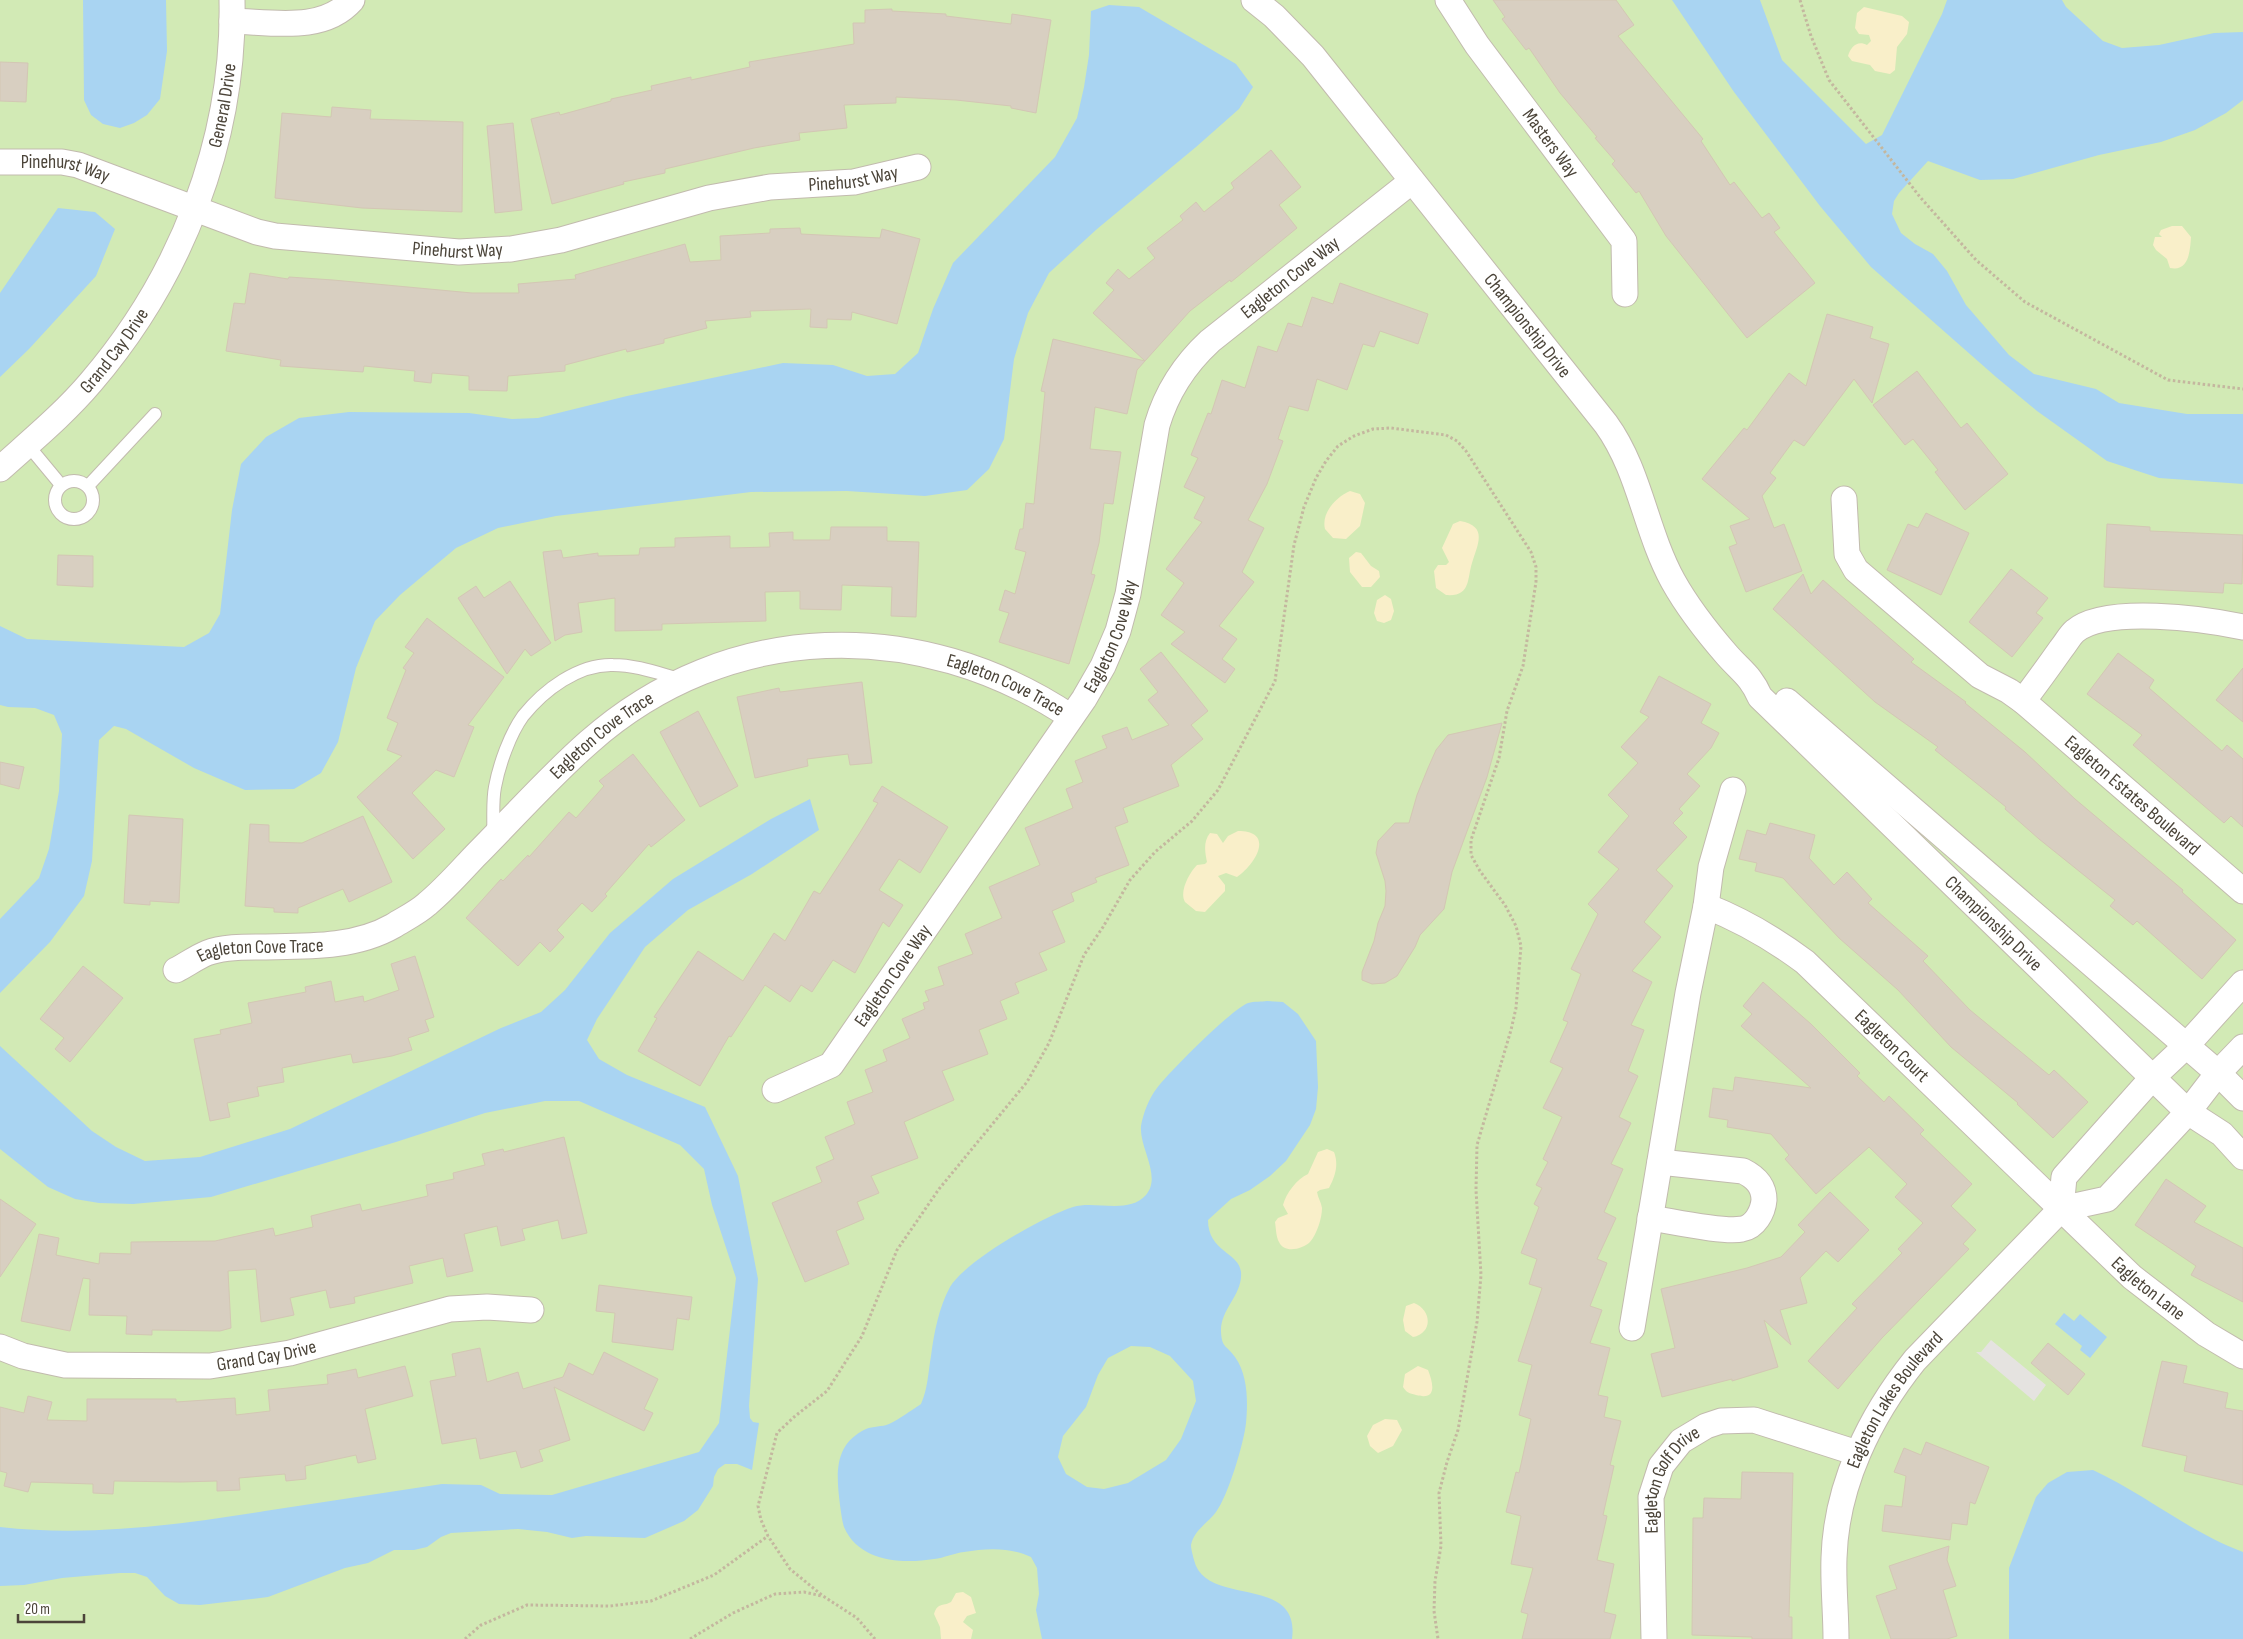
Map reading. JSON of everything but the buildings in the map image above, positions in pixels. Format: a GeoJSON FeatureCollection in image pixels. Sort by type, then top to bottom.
{"type":"FeatureCollection","features":[{"type":"Feature","properties":{"kind":"street"},"geometry":{"type":"LineString","coordinates":[[232,11],[316,22],[346,7],[352,0]]}},
{"type":"Feature","properties":{"kind":"street","name":"Championship Drive"},"geometry":{"type":"LineString","coordinates":[[1254,0],[1274,16],[1313,56],[1616,439],[1633,472],[1659,552],[1674,582],[1700,623],[1732,661],[1753,681],[1760,697],[2188,1112],[2222,1134],[2243,1157]]}},
{"type":"Feature","properties":{"kind":"street","name":"Masters Way"},"geometry":{"type":"LineString","coordinates":[[1448,0],[1477,45],[1624,241],[1625,294]]}},
{"type":"Feature","properties":{"kind":"street","name":"General Drive"},"geometry":{"type":"LineString","coordinates":[[195,209],[214,152],[222,112],[229,72],[232,11]]}},
{"type":"Feature","properties":{"kind":"street","name":"Pinehurst Way"},"geometry":{"type":"LineString","coordinates":[[0,162],[62,162],[78,165],[257,232],[293,239],[459,252],[494,250],[561,240],[709,198],[770,187],[854,182],[918,168]]}},
{"type":"Feature","properties":{"kind":"street","name":"Eagleton Cove Way"},"geometry":{"type":"LineString","coordinates":[[775,1090],[831,1065],[1071,718],[1103,666],[1118,631],[1128,594],[1157,425],[1162,408],[1178,377],[1210,342],[1412,181]]}},
{"type":"Feature","properties":{"kind":"street","name":"Grand Cay Drive"},"geometry":{"type":"LineString","coordinates":[[0,469],[90,383],[128,335],[150,301],[175,255],[195,209]]}},
{"type":"Feature","properties":{"kind":"street","name":"Eagleton Estates Boulevard"},"geometry":{"type":"LineString","coordinates":[[1844,499],[1847,554],[1856,570],[1980,676],[2023,701],[2243,891]]}},
{"type":"Feature","properties":{"kind":"street"},"geometry":{"type":"LineString","coordinates":[[2023,701],[2075,631],[2089,623],[2121,616],[2194,619],[2243,627]]}},
{"type":"Feature","properties":{"kind":"street","name":"Eagleton Cove Trace"},"geometry":{"type":"LineString","coordinates":[[176,970],[209,952],[246,947],[314,946],[345,943],[389,929],[427,904],[589,742],[629,711],[684,680],[750,656],[783,649],[832,645],[882,646],[932,654],[980,669],[1010,682],[1071,718]]}},
{"type":"Feature","properties":{"kind":"street","name":"Championship Drive"},"geometry":{"type":"LineString","coordinates":[[1753,681],[1767,684],[2218,1073],[2243,1098]]}},
{"type":"Feature","properties":{"kind":"street"},"geometry":{"type":"LineString","coordinates":[[1632,1328],[1688,993],[1706,906],[1711,866],[1732,790]]}},
{"type":"Feature","properties":{"kind":"street","name":"Eagleton Court"},"geometry":{"type":"LineString","coordinates":[[1706,906],[1739,919],[1774,938],[1805,962],[2061,1209]]}},
{"type":"Feature","properties":{"kind":"street"},"geometry":{"type":"LineString","coordinates":[[2243,983],[2186,1046],[2153,1077],[2064,1177],[2061,1209],[2108,1199],[2188,1112],[2218,1073],[2243,1047]]}},
{"type":"Feature","properties":{"kind":"street"},"geometry":{"type":"LineString","coordinates":[[1650,1218],[1743,1230],[1754,1224],[1761,1213],[1764,1200],[1760,1185],[1753,1176],[1743,1171],[1660,1162]]}},
{"type":"Feature","properties":{"kind":"street","name":"Eagleton Lane"},"geometry":{"type":"LineString","coordinates":[[2061,1209],[2132,1277],[2206,1334],[2243,1356]]}},
{"type":"Feature","properties":{"kind":"street","name":"Eagleton Lakes Boulevard"},"geometry":{"type":"LineString","coordinates":[[1836,1639],[1834,1558],[1837,1527],[1843,1497],[1857,1453],[1872,1423],[1891,1392],[1915,1360],[2061,1209]]}},
{"type":"Feature","properties":{"kind":"street","name":"Grand Cay Drive"},"geometry":{"type":"LineString","coordinates":[[0,1347],[23,1356],[65,1365],[210,1366],[290,1353],[450,1309],[487,1307],[531,1310]]}},
{"type":"Feature","properties":{"kind":"street","name":"Eagleton Golf Drive"},"geometry":{"type":"LineString","coordinates":[[1654,1639],[1651,1497],[1661,1466],[1681,1441],[1706,1426],[1721,1421],[1754,1420],[1857,1453]]}},
{"type":"Feature","properties":{"kind":"lane"},"geometry":{"type":"LineString","coordinates":[[88,486],[155,414]]}},
{"type":"Feature","properties":{"kind":"lane"},"geometry":{"type":"LineString","coordinates":[[27,444],[61,485]]}},
{"type":"Feature","properties":{"kind":"lane"},"geometry":{"type":"LineString","coordinates":[[78,480],[88,486],[94,499],[92,507],[87,514],[79,518],[70,519],[57,509],[54,500],[56,492],[61,485],[69,481],[78,480]]}},
{"type":"Feature","properties":{"kind":"lane"},"geometry":{"type":"LineString","coordinates":[[493,838],[495,787],[503,756],[523,717],[565,678],[578,672],[611,665],[636,667],[684,680]]}},
{"type":"Feature","properties":{"kind":"path"},"geometry":{"type":"LineString","coordinates":[[1800,0],[1811,36],[1830,80],[1920,197],[1976,260],[2026,302],[2168,380],[2243,389]]}},
{"type":"Feature","properties":{"kind":"path"},"geometry":{"type":"LineString","coordinates":[[875,1639],[856,1618],[822,1596],[790,1569],[768,1536],[761,1520],[758,1506],[777,1433],[827,1391],[848,1361],[862,1336],[897,1250],[939,1189],[1016,1097],[1038,1064],[1059,1021],[1084,955],[1104,927],[1121,894],[1139,867],[1192,821],[1218,790],[1254,725],[1275,681],[1287,588],[1304,507],[1316,478],[1338,446],[1354,436],[1373,429],[1390,428],[1446,435],[1457,441],[1466,451],[1531,552],[1536,568],[1536,582],[1523,666],[1507,711],[1499,758],[1471,840],[1471,855],[1505,905],[1516,926],[1521,946],[1516,1008],[1513,1022],[1477,1145],[1476,1190],[1481,1275],[1477,1322],[1458,1430],[1446,1462],[1439,1493],[1441,1546],[1434,1581],[1434,1611],[1438,1639]]}},
{"type":"Feature","properties":{"kind":"path"},"geometry":{"type":"LineString","coordinates":[[465,1639],[481,1625],[527,1605],[610,1606],[651,1601],[714,1575],[768,1536]]}},
{"type":"Feature","properties":{"kind":"path"},"geometry":{"type":"LineString","coordinates":[[690,1639],[733,1613],[775,1594],[804,1592],[822,1596]]}},
{"type":"Feature","properties":{"kind":"green space"},"geometry":{"type":"Polygon","coordinates":[[[0,0],[2243,0],[2243,1639],[0,1639],[0,0]]]}},
{"type":"Feature","properties":{"kind":"sand"},"geometry":{"type":"Polygon","coordinates":[[[1864,7],[1902,16],[1909,22],[1907,34],[1897,47],[1895,70],[1890,74],[1875,71],[1870,65],[1852,61],[1848,56],[1855,45],[1861,43],[1867,45],[1871,41],[1869,35],[1859,34],[1855,28],[1857,13],[1864,7]]]}},
{"type":"Feature","properties":{"kind":"sand"},"geometry":{"type":"Polygon","coordinates":[[[2172,226],[2182,226],[2191,237],[2185,264],[2176,268],[2170,268],[2167,259],[2153,245],[2155,237],[2162,237],[2159,234],[2161,230],[2172,226]]]}},
{"type":"Feature","properties":{"kind":"sand"},"geometry":{"type":"Polygon","coordinates":[[[1350,491],[1360,494],[1365,503],[1360,526],[1346,539],[1333,538],[1325,529],[1325,517],[1335,501],[1350,491]]]}},
{"type":"Feature","properties":{"kind":"sand"},"geometry":{"type":"Polygon","coordinates":[[[1460,521],[1475,527],[1479,537],[1478,543],[1464,590],[1454,595],[1446,595],[1436,588],[1434,571],[1438,565],[1446,565],[1449,562],[1442,548],[1453,524],[1460,521]]]}},
{"type":"Feature","properties":{"kind":"sand"},"geometry":{"type":"Polygon","coordinates":[[[1356,552],[1361,553],[1371,566],[1379,571],[1380,577],[1371,587],[1362,587],[1350,572],[1349,558],[1356,552]]]}},
{"type":"Feature","properties":{"kind":"sand"},"geometry":{"type":"Polygon","coordinates":[[[1385,595],[1391,599],[1394,611],[1391,620],[1384,623],[1377,621],[1374,613],[1377,600],[1385,595]]]}},
{"type":"Feature","properties":{"kind":"sand"},"geometry":{"type":"Polygon","coordinates":[[[1238,831],[1250,832],[1256,836],[1259,842],[1255,857],[1244,872],[1237,877],[1226,873],[1218,876],[1225,885],[1225,891],[1205,912],[1196,911],[1185,902],[1183,893],[1194,868],[1207,862],[1205,847],[1208,836],[1210,833],[1217,834],[1223,843],[1228,836],[1238,831]]]}},
{"type":"Feature","properties":{"kind":"sand"},"geometry":{"type":"Polygon","coordinates":[[[1327,1149],[1334,1152],[1335,1175],[1329,1188],[1317,1192],[1322,1208],[1317,1230],[1313,1239],[1307,1245],[1294,1249],[1285,1248],[1281,1246],[1278,1240],[1275,1222],[1278,1218],[1288,1214],[1283,1205],[1284,1200],[1296,1183],[1308,1174],[1318,1152],[1327,1149]]]}},
{"type":"Feature","properties":{"kind":"sand"},"geometry":{"type":"Polygon","coordinates":[[[1414,1303],[1424,1311],[1428,1321],[1424,1331],[1420,1335],[1413,1337],[1405,1331],[1403,1320],[1406,1306],[1414,1303]]]}},
{"type":"Feature","properties":{"kind":"sand"},"geometry":{"type":"Polygon","coordinates":[[[1418,1366],[1428,1370],[1430,1375],[1432,1390],[1428,1395],[1416,1395],[1403,1387],[1405,1374],[1418,1366]]]}},
{"type":"Feature","properties":{"kind":"sand"},"geometry":{"type":"Polygon","coordinates":[[[1385,1419],[1397,1420],[1402,1430],[1393,1446],[1378,1453],[1370,1446],[1367,1436],[1373,1425],[1385,1419]]]}},
{"type":"Feature","properties":{"kind":"sand"},"geometry":{"type":"Polygon","coordinates":[[[963,1592],[971,1597],[976,1613],[967,1616],[963,1622],[973,1630],[971,1639],[941,1639],[940,1627],[934,1614],[939,1606],[951,1602],[956,1593],[963,1592]]]}},
{"type":"Feature","properties":{"kind":"shaded area"},"geometry":{"type":"Polygon","coordinates":[[[1991,1340],[2046,1385],[2034,1401],[1976,1352],[1981,1352],[1991,1340]]]}},
{"type":"Feature","properties":{"kind":"water"},"geometry":{"type":"Polygon","coordinates":[[[83,0],[166,0],[167,51],[160,99],[147,115],[134,123],[120,128],[103,124],[91,115],[84,100],[83,0]]]}},
{"type":"Feature","properties":{"kind":"water"},"geometry":{"type":"Polygon","coordinates":[[[1672,0],[1760,0],[1782,60],[1866,144],[1882,135],[1942,14],[1947,0],[2062,0],[2066,7],[2103,41],[2122,48],[2159,45],[2214,33],[2243,32],[2243,100],[2226,113],[2195,130],[2161,142],[2099,155],[2013,179],[1980,180],[1928,161],[1899,193],[1894,201],[1892,214],[1901,233],[1915,244],[1933,254],[1947,271],[1966,305],[2009,355],[2034,374],[2096,389],[2119,403],[2187,414],[2243,414],[2243,484],[2159,478],[2107,461],[2037,411],[1996,377],[1871,267],[1820,206],[1734,92],[1672,0]]]}},
{"type":"Feature","properties":{"kind":"water"},"geometry":{"type":"Polygon","coordinates":[[[1109,5],[1139,7],[1236,64],[1253,87],[1239,109],[1097,229],[1049,273],[1028,313],[1014,359],[1004,439],[989,469],[967,490],[925,496],[847,491],[751,492],[556,516],[498,528],[456,548],[400,595],[375,621],[356,668],[338,742],[321,773],[294,789],[245,790],[194,768],[126,729],[114,726],[99,740],[92,861],[84,896],[50,942],[0,993],[0,919],[39,878],[49,849],[59,791],[62,734],[54,715],[35,708],[0,705],[0,626],[27,639],[184,647],[209,633],[220,614],[232,510],[241,464],[266,437],[299,418],[349,412],[469,413],[512,419],[538,418],[627,396],[783,363],[833,365],[867,376],[895,374],[918,353],[933,309],[953,263],[1055,157],[1077,118],[1089,55],[1091,11],[1109,5]]]}},
{"type":"Feature","properties":{"kind":"water"},"geometry":{"type":"Polygon","coordinates":[[[58,208],[95,212],[115,229],[96,276],[29,349],[0,377],[0,293],[58,208]]]}},
{"type":"Feature","properties":{"kind":"water"},"geometry":{"type":"Polygon","coordinates":[[[810,799],[819,830],[752,874],[688,910],[645,947],[597,1019],[587,1040],[599,1059],[627,1075],[705,1107],[738,1176],[758,1279],[749,1406],[750,1418],[753,1422],[759,1423],[752,1470],[737,1464],[725,1464],[718,1469],[714,1477],[713,1486],[698,1510],[684,1521],[645,1538],[586,1536],[572,1538],[547,1532],[518,1529],[451,1533],[441,1537],[427,1547],[414,1550],[394,1550],[368,1563],[345,1568],[268,1597],[200,1605],[179,1604],[165,1596],[147,1577],[135,1573],[62,1578],[24,1585],[0,1586],[0,1527],[66,1531],[166,1525],[442,1484],[481,1485],[500,1494],[552,1495],[699,1452],[719,1423],[736,1278],[712,1205],[704,1169],[680,1145],[579,1101],[545,1101],[485,1113],[396,1142],[211,1197],[133,1204],[99,1203],[75,1199],[48,1187],[0,1149],[0,1046],[92,1131],[116,1147],[145,1161],[200,1157],[290,1129],[501,1028],[541,1012],[565,990],[610,933],[673,879],[771,819],[810,799]]]}},
{"type":"Feature","properties":{"kind":"water"},"geometry":{"type":"Polygon","coordinates":[[[1265,1001],[1283,1002],[1298,1014],[1316,1041],[1318,1087],[1316,1109],[1310,1125],[1286,1161],[1270,1176],[1250,1190],[1231,1199],[1208,1220],[1209,1231],[1213,1239],[1235,1260],[1241,1272],[1239,1288],[1224,1316],[1221,1332],[1224,1344],[1235,1357],[1245,1380],[1247,1415],[1239,1456],[1221,1504],[1213,1516],[1195,1535],[1191,1545],[1194,1560],[1202,1574],[1215,1583],[1268,1598],[1282,1606],[1291,1619],[1292,1639],[1042,1639],[1036,1610],[1039,1594],[1037,1568],[1031,1557],[1015,1551],[990,1549],[909,1561],[883,1558],[871,1554],[860,1547],[851,1539],[842,1519],[838,1471],[843,1451],[856,1435],[869,1428],[889,1424],[921,1404],[938,1320],[950,1287],[958,1276],[988,1253],[1025,1229],[1060,1212],[1082,1205],[1121,1206],[1139,1201],[1146,1195],[1152,1179],[1141,1135],[1141,1126],[1143,1116],[1154,1092],[1215,1028],[1248,1003],[1265,1001]],[[1131,1346],[1108,1358],[1098,1375],[1086,1407],[1063,1436],[1058,1457],[1066,1474],[1087,1487],[1104,1489],[1128,1483],[1166,1460],[1181,1439],[1196,1401],[1193,1381],[1170,1356],[1150,1347],[1131,1346]]]}},
{"type":"Feature","properties":{"kind":"water"},"geometry":{"type":"Polygon","coordinates":[[[2064,1313],[2074,1321],[2080,1314],[2107,1337],[2090,1358],[2080,1350],[2082,1346],[2055,1324],[2064,1313]]]}},
{"type":"Feature","properties":{"kind":"water"},"geometry":{"type":"Polygon","coordinates":[[[2093,1470],[2131,1490],[2204,1534],[2243,1552],[2243,1639],[2009,1639],[2009,1568],[2036,1497],[2048,1483],[2067,1472],[2093,1470]]]}}]}
